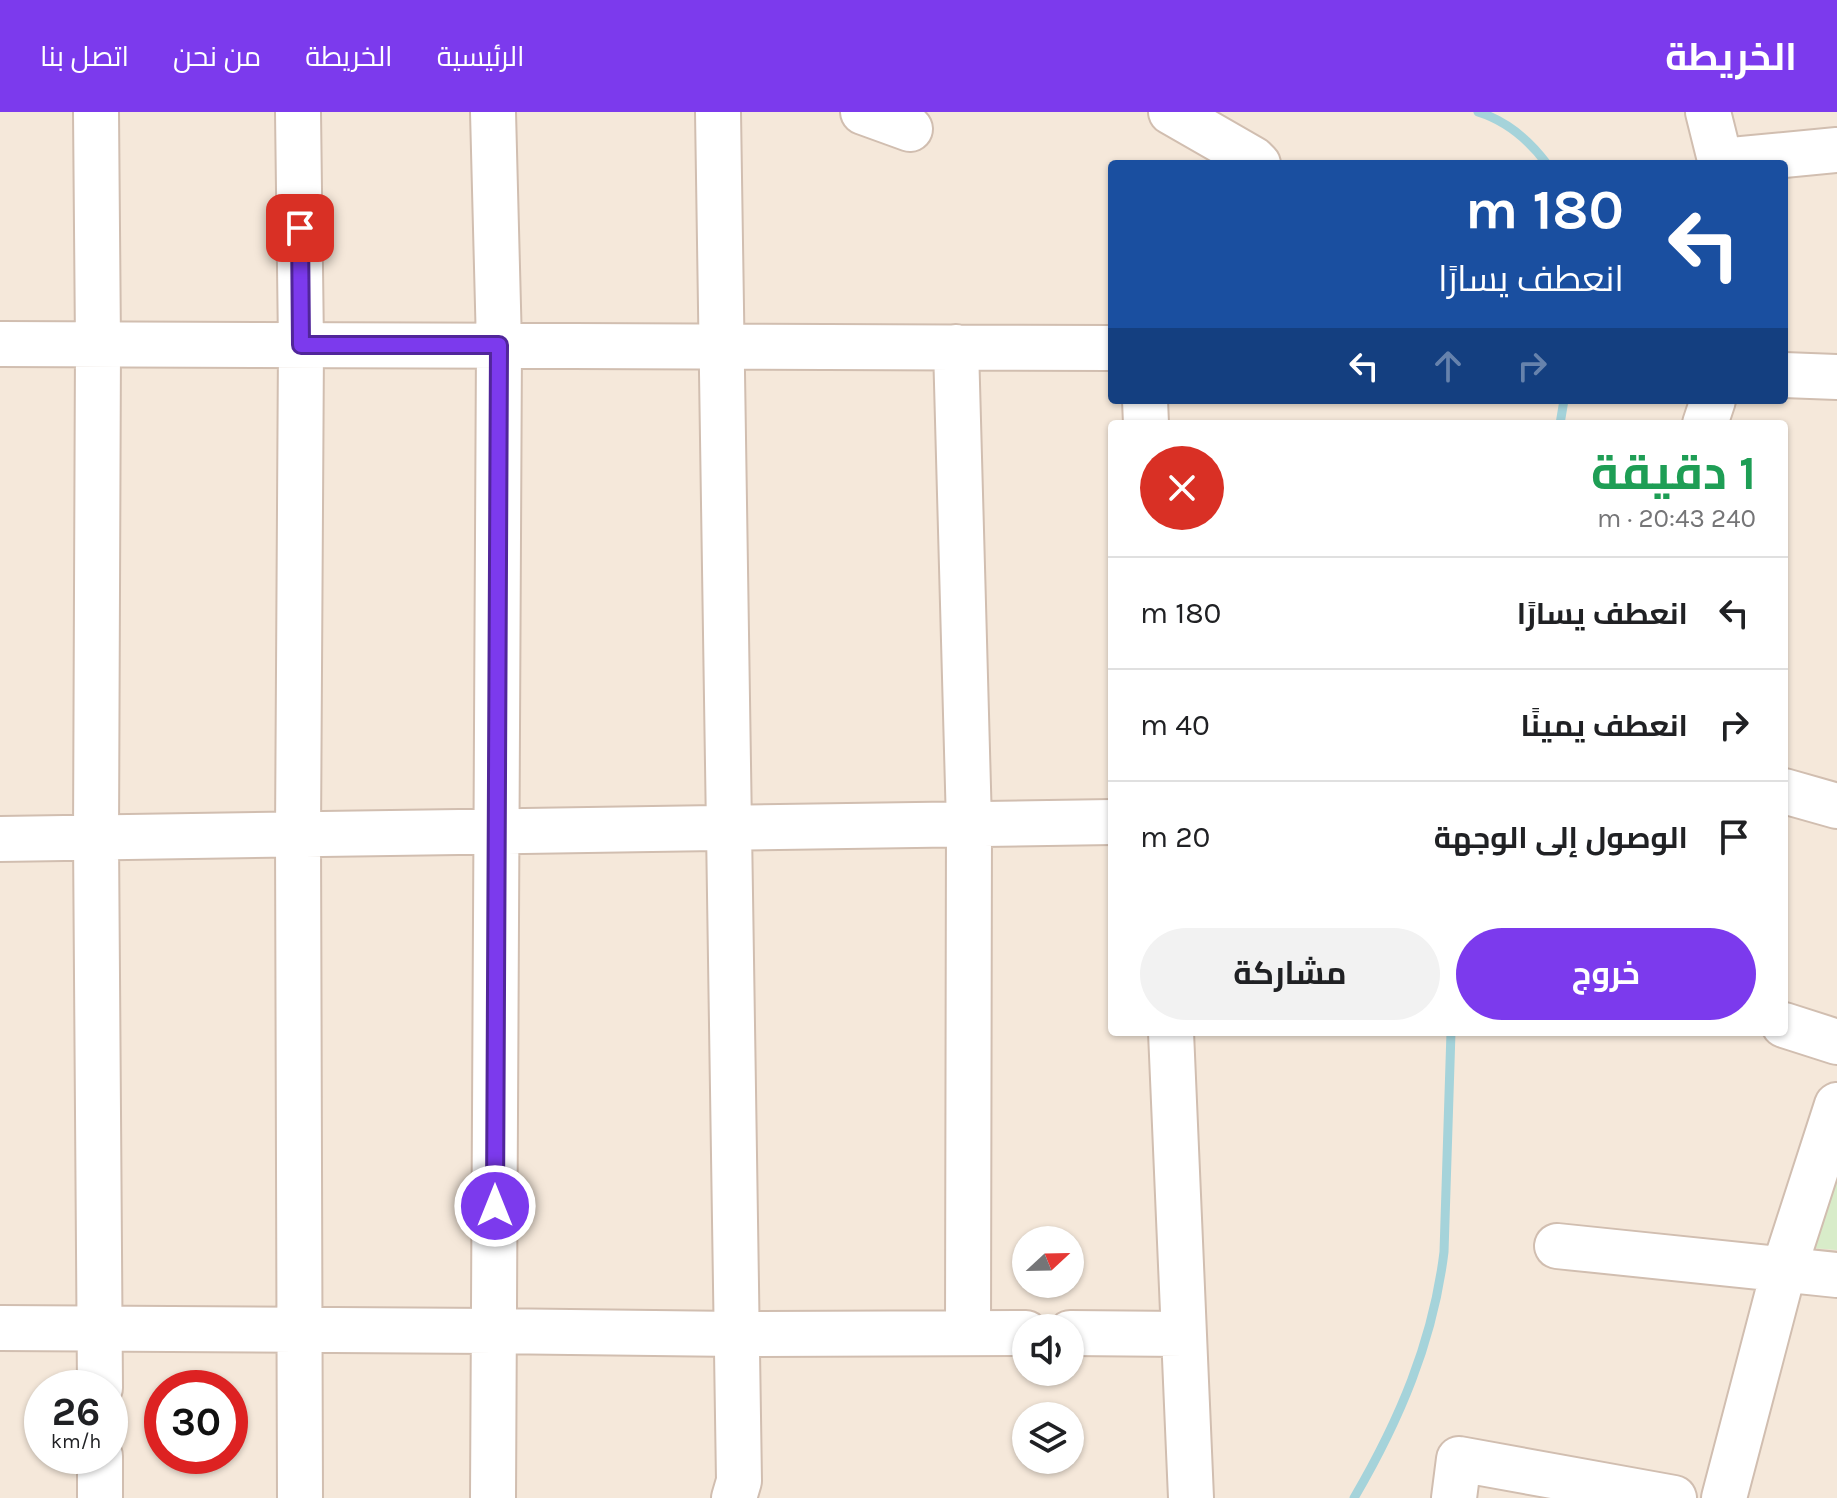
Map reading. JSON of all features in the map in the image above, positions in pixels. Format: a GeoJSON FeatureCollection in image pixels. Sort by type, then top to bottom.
{"type":"FeatureCollection","features":[{"type":"Feature","properties":{"kind":"street"},"geometry":{"type":"LineString","coordinates":[[96,112],[96,838],[100,1370]]}},
{"type":"Feature","properties":{"kind":"street"},"geometry":{"type":"LineString","coordinates":[[298,112],[301,345],[298,834],[300,1498]]}},
{"type":"Feature","properties":{"kind":"street"},"geometry":{"type":"LineString","coordinates":[[493,112],[499,345],[493,1498]]}},
{"type":"Feature","properties":{"kind":"street"},"geometry":{"type":"LineString","coordinates":[[718,112],[739,1481],[734,1498]]}},
{"type":"Feature","properties":{"kind":"street"},"geometry":{"type":"LineString","coordinates":[[863,112],[910,129]]}},
{"type":"Feature","properties":{"kind":"street"},"geometry":{"type":"LineString","coordinates":[[1171,112],[1254,160]]}},
{"type":"Feature","properties":{"kind":"street"},"geometry":{"type":"LineString","coordinates":[[1708,112],[1720,160]]}},
{"type":"Feature","properties":{"kind":"street"},"geometry":{"type":"LineString","coordinates":[[1740,160],[1837,150]]}},
{"type":"Feature","properties":{"kind":"street"},"geometry":{"type":"LineString","coordinates":[[0,344],[1108,348]]}},
{"type":"Feature","properties":{"kind":"street"},"geometry":{"type":"LineString","coordinates":[[956,347],[969,824],[968,1333]]}},
{"type":"Feature","properties":{"kind":"street"},"geometry":{"type":"LineString","coordinates":[[1788,375],[1837,377]]}},
{"type":"Feature","properties":{"kind":"street"},"geometry":{"type":"LineString","coordinates":[[1788,792],[1837,806]]}},
{"type":"Feature","properties":{"kind":"street"},"geometry":{"type":"LineString","coordinates":[[0,839],[1108,822]]}},
{"type":"Feature","properties":{"kind":"street"},"geometry":{"type":"LineString","coordinates":[[1788,1026],[1837,1042]]}},
{"type":"Feature","properties":{"kind":"street"},"geometry":{"type":"LineString","coordinates":[[1171,1036],[1191,1498]]}},
{"type":"Feature","properties":{"kind":"street"},"geometry":{"type":"LineString","coordinates":[[1724,1498],[1784,1269],[1837,1105]]}},
{"type":"Feature","properties":{"kind":"street"},"geometry":{"type":"LineString","coordinates":[[1557,1246],[1837,1275]]}},
{"type":"Feature","properties":{"kind":"street"},"geometry":{"type":"LineString","coordinates":[[0,1328],[1012,1333]]}},
{"type":"Feature","properties":{"kind":"street"},"geometry":{"type":"LineString","coordinates":[[1084,1333],[1183,1334]]}},
{"type":"Feature","properties":{"kind":"street"},"geometry":{"type":"LineString","coordinates":[[1454,1498],[1459,1459],[1674,1498]]}},
{"type":"Feature","properties":{"kind":"street"},"geometry":{"type":"LineString","coordinates":[[100,1474],[100,1498]]}},
{"type":"Feature","properties":{"kind":"shaded area"},"geometry":{"type":"Polygon","coordinates":[[[0,112],[1837,112],[1837,1498],[0,1498],[0,112]]]}},
{"type":"Feature","properties":{"kind":"green space"},"geometry":{"type":"Polygon","coordinates":[[[1837,1153],[1837,1250],[1812,1248],[1837,1153]]]}},
{"type":"Feature","properties":{"kind":"waterway"},"geometry":{"type":"LineString","coordinates":[[1478,112],[1517,132],[1544,160]]}},
{"type":"Feature","properties":{"kind":"waterway"},"geometry":{"type":"LineString","coordinates":[[1561,420],[1563,404]]}},
{"type":"Feature","properties":{"kind":"waterway"},"geometry":{"type":"LineString","coordinates":[[1354,1498],[1386,1440],[1412,1380],[1439,1285],[1444,1252],[1451,1036]]}},
{"type":"Feature","properties":{"kind":"route"},"geometry":{"type":"LineString","coordinates":[[300,228],[301,345],[499,345],[495,1206]]}}]}
